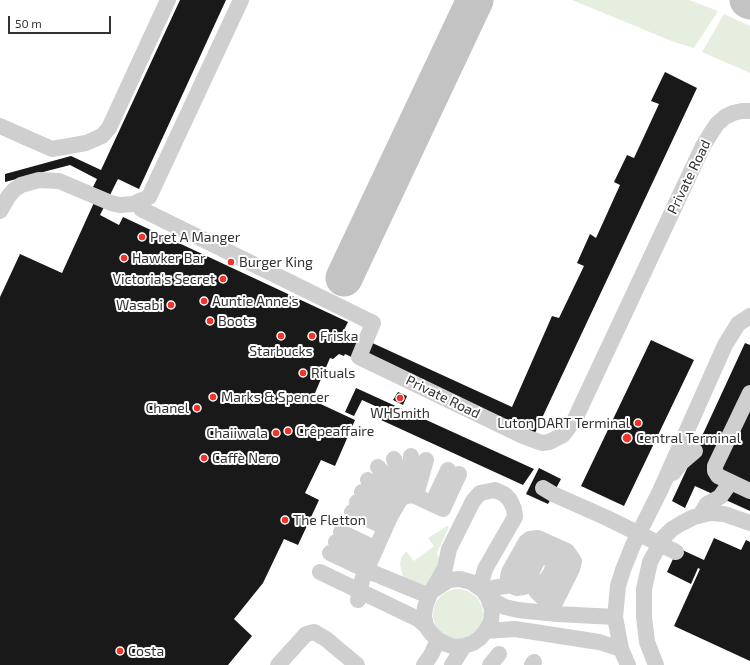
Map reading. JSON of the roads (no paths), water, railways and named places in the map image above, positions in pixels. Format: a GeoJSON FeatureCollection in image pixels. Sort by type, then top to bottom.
{"type":"FeatureCollection","features":[{"type":"Feature","properties":{"kind":"street"},"geometry":{"type":"LineString","coordinates":[[0,126],[52,149],[86,143],[102,136],[109,128],[168,0]]}},
{"type":"Feature","properties":{"kind":"street"},"geometry":{"type":"LineString","coordinates":[[0,211],[14,190],[21,185],[39,180],[59,181],[111,203],[120,205],[134,204],[144,199],[241,0]]}},
{"type":"Feature","properties":{"kind":"street","name":"Private Road"},"geometry":{"type":"LineString","coordinates":[[144,199],[141,209],[373,323],[358,357],[523,436],[542,443],[550,442],[563,435],[575,419],[707,139],[717,124],[725,117],[733,113],[750,111]]}},
{"type":"Feature","properties":{"kind":"street"},"geometry":{"type":"LineString","coordinates":[[628,665],[621,649],[615,617],[618,586],[622,570],[725,346],[738,324],[750,316]]}},
{"type":"Feature","properties":{"kind":"street"},"geometry":{"type":"LineString","coordinates":[[750,393],[715,466],[715,471],[718,476],[730,483],[750,491]]}},
{"type":"Feature","properties":{"kind":"street"},"geometry":{"type":"LineString","coordinates":[[660,490],[681,463],[695,451]]}},
{"type":"Feature","properties":{"kind":"street"},"geometry":{"type":"LineString","coordinates":[[390,531],[410,456]]}},
{"type":"Feature","properties":{"kind":"street"},"geometry":{"type":"LineString","coordinates":[[394,459],[390,531],[430,594]]}},
{"type":"Feature","properties":{"kind":"street"},"geometry":{"type":"LineString","coordinates":[[378,467],[390,531],[419,631],[432,634],[446,644],[464,646],[473,643],[486,631],[490,621],[492,609],[485,593],[482,580],[485,569],[515,517],[514,509],[510,500],[504,494],[495,490],[480,493],[473,501],[450,549],[445,568],[430,594],[425,607],[424,616],[432,634],[431,655],[424,665]]}},
{"type":"Feature","properties":{"kind":"street"},"geometry":{"type":"LineString","coordinates":[[390,531],[443,468],[390,531]]}},
{"type":"Feature","properties":{"kind":"street"},"geometry":{"type":"LineString","coordinates":[[700,515],[707,504],[720,497],[730,483]]}},
{"type":"Feature","properties":{"kind":"street"},"geometry":{"type":"LineString","coordinates":[[543,488],[676,552]]}},
{"type":"Feature","properties":{"kind":"street"},"geometry":{"type":"LineString","coordinates":[[656,665],[647,642],[644,617],[644,589],[650,562],[663,538],[682,522],[710,513],[724,514],[750,523]]}},
{"type":"Feature","properties":{"kind":"street"},"geometry":{"type":"LineString","coordinates":[[344,527],[390,531]]}},
{"type":"Feature","properties":{"kind":"street"},"geometry":{"type":"LineString","coordinates":[[344,527],[390,531]]}},
{"type":"Feature","properties":{"kind":"street"},"geometry":{"type":"LineString","coordinates":[[344,527],[390,531]]}},
{"type":"Feature","properties":{"kind":"street"},"geometry":{"type":"LineString","coordinates":[[344,527],[390,531]]}},
{"type":"Feature","properties":{"kind":"street"},"geometry":{"type":"LineString","coordinates":[[344,527],[390,531]]}},
{"type":"Feature","properties":{"kind":"street"},"geometry":{"type":"LineString","coordinates":[[511,585],[508,577],[509,572],[526,542],[530,539],[538,538],[567,551],[574,561],[572,569],[554,608],[555,614]]}},
{"type":"Feature","properties":{"kind":"street"},"geometry":{"type":"LineString","coordinates":[[485,593],[492,588],[511,585],[516,588],[524,587],[538,559],[544,556],[552,560],[554,563],[551,573],[546,580],[537,585],[536,589],[540,596],[545,598],[549,596],[563,569],[564,562],[557,554],[544,548],[535,548],[530,552],[511,585]]}},
{"type":"Feature","properties":{"kind":"street"},"geometry":{"type":"LineString","coordinates":[[430,594],[449,580],[460,579],[472,582],[505,607],[555,614],[615,617]]}},
{"type":"Feature","properties":{"kind":"street"},"geometry":{"type":"LineString","coordinates":[[486,631],[515,629],[598,642],[621,649]]}},
{"type":"Feature","properties":{"kind":"street"},"geometry":{"type":"LineString","coordinates":[[278,665],[306,634],[314,632],[326,639],[357,665]]}},
{"type":"Feature","properties":{"kind":"street"},"geometry":{"type":"LineString","coordinates":[[452,665],[464,646]]}},
{"type":"Feature","properties":{"kind":"place","name":"Pret A Manger"},"geometry":{"type":"Point","coordinates":[142,237]}},
{"type":"Feature","properties":{"kind":"place","name":"Hawker Bar"},"geometry":{"type":"Point","coordinates":[124,258]}},
{"type":"Feature","properties":{"kind":"place","name":"Burger King"},"geometry":{"type":"Point","coordinates":[231,262]}},
{"type":"Feature","properties":{"kind":"place","name":"Victoria's Secret"},"geometry":{"type":"Point","coordinates":[223,279]}},
{"type":"Feature","properties":{"kind":"place","name":"Auntie Anne's"},"geometry":{"type":"Point","coordinates":[204,301]}},
{"type":"Feature","properties":{"kind":"place","name":"Wasabi"},"geometry":{"type":"Point","coordinates":[171,305]}},
{"type":"Feature","properties":{"kind":"place","name":"Boots"},"geometry":{"type":"Point","coordinates":[210,321]}},
{"type":"Feature","properties":{"kind":"place","name":"Starbucks"},"geometry":{"type":"Point","coordinates":[281,336]}},
{"type":"Feature","properties":{"kind":"place","name":"Friska"},"geometry":{"type":"Point","coordinates":[312,336]}},
{"type":"Feature","properties":{"kind":"place","name":"Rituals"},"geometry":{"type":"Point","coordinates":[303,373]}},
{"type":"Feature","properties":{"kind":"place","name":"Marks & Spencer"},"geometry":{"type":"Point","coordinates":[213,397]}},
{"type":"Feature","properties":{"kind":"place","name":"WHSmith"},"geometry":{"type":"Point","coordinates":[400,398]}},
{"type":"Feature","properties":{"kind":"place","name":"Chanel"},"geometry":{"type":"Point","coordinates":[197,408]}},
{"type":"Feature","properties":{"kind":"place","name":"Luton DART Terminal"},"geometry":{"type":"Point","coordinates":[638,423]}},
{"type":"Feature","properties":{"kind":"place","name":"Crêpeaffaire"},"geometry":{"type":"Point","coordinates":[288,431]}},
{"type":"Feature","properties":{"kind":"place","name":"Chaiiwala"},"geometry":{"type":"Point","coordinates":[276,433]}},
{"type":"Feature","properties":{"kind":"place","name":"Central Terminal"},"geometry":{"type":"Point","coordinates":[627,438]}},
{"type":"Feature","properties":{"kind":"place","name":"Caffè Nero"},"geometry":{"type":"Point","coordinates":[204,458]}},
{"type":"Feature","properties":{"kind":"place","name":"The Fletton"},"geometry":{"type":"Point","coordinates":[285,520]}},
{"type":"Feature","properties":{"kind":"place","name":"Costa"},"geometry":{"type":"Point","coordinates":[120,651]}}]}
